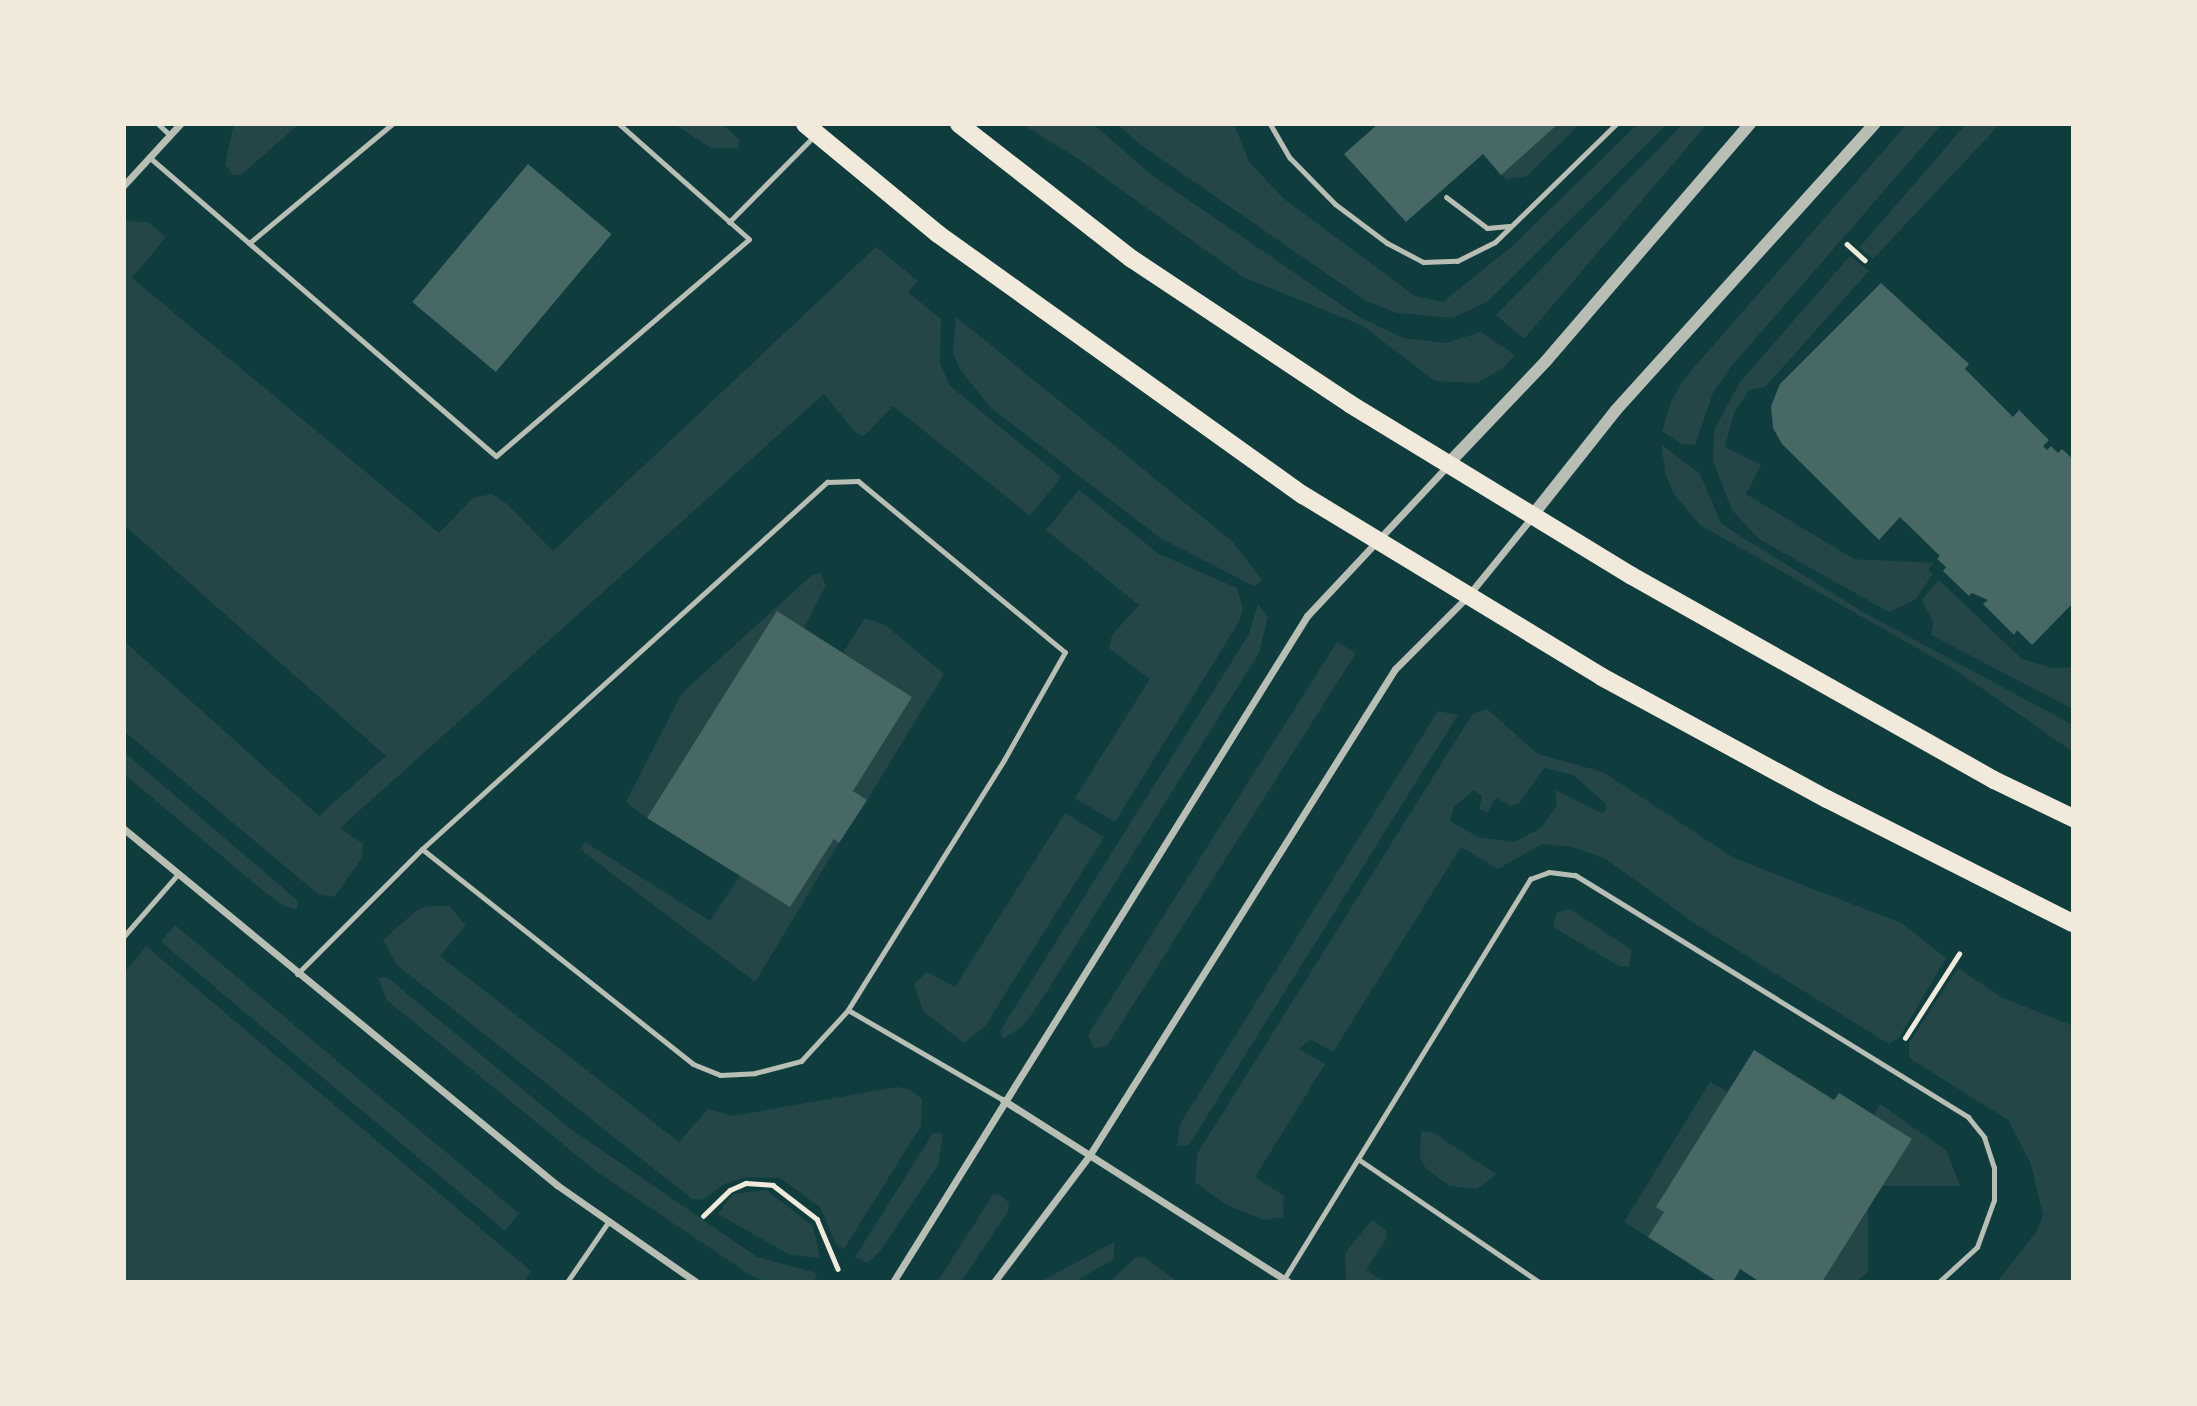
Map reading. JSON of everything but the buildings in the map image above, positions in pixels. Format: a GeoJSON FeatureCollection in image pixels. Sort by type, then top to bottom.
{"type":"FeatureCollection","features":[{"type":"Feature","properties":{"kind":"main road"},"geometry":{"type":"LineString","coordinates":[[958,124],[1132,259],[1350,404],[1532,516],[1994,780],[2073,818]]}},
{"type":"Feature","properties":{"kind":"main road"},"geometry":{"type":"LineString","coordinates":[[811,129],[938,234],[1266,469],[1376,540],[1602,677],[1827,799],[2073,923]]}},
{"type":"Feature","properties":{"kind":"street"},"geometry":{"type":"LineString","coordinates":[[124,185],[180,124]]}},
{"type":"Feature","properties":{"kind":"street"},"geometry":{"type":"LineString","coordinates":[[893,1282],[1003,1100],[1307,616],[1546,361],[1750,124]]}},
{"type":"Feature","properties":{"kind":"street"},"geometry":{"type":"LineString","coordinates":[[994,1282],[1089,1156],[1395,670],[1467,597],[1616,410],[1874,124]]}},
{"type":"Feature","properties":{"kind":"street"},"geometry":{"type":"LineString","coordinates":[[124,829],[296,974],[558,1185],[696,1282]]}},
{"type":"Feature","properties":{"kind":"street"},"geometry":{"type":"LineString","coordinates":[[1003,1100],[1287,1280]]}},
{"type":"Feature","properties":{"kind":"lane"},"geometry":{"type":"LineString","coordinates":[[158,124],[170,135]]}},
{"type":"Feature","properties":{"kind":"lane"},"geometry":{"type":"LineString","coordinates":[[249,243],[392,124]]}},
{"type":"Feature","properties":{"kind":"lane"},"geometry":{"type":"LineString","coordinates":[[149,158],[496,456],[749,239],[619,124]]}},
{"type":"Feature","properties":{"kind":"lane"},"geometry":{"type":"LineString","coordinates":[[1270,124],[1290,158],[1335,204],[1387,243],[1423,262],[1457,261],[1495,242],[1616,124]]}},
{"type":"Feature","properties":{"kind":"lane"},"geometry":{"type":"LineString","coordinates":[[729,222],[811,129]]}},
{"type":"Feature","properties":{"kind":"lane"},"geometry":{"type":"LineString","coordinates":[[1446,197],[1467,218],[1487,228],[1510,226]]}},
{"type":"Feature","properties":{"kind":"lane"},"geometry":{"type":"LineString","coordinates":[[296,974],[422,849],[827,482],[858,481],[1065,652],[1004,760],[848,1010],[801,1061],[755,1073],[720,1074],[693,1064],[422,849]]}},
{"type":"Feature","properties":{"kind":"lane"},"geometry":{"type":"LineString","coordinates":[[1287,1280],[1530,879],[1549,872],[1575,875],[1968,1117],[1984,1138],[1994,1167],[1994,1200],[1976,1247],[1939,1282]]}},
{"type":"Feature","properties":{"kind":"lane"},"geometry":{"type":"LineString","coordinates":[[124,936],[178,874]]}},
{"type":"Feature","properties":{"kind":"lane"},"geometry":{"type":"LineString","coordinates":[[848,1010],[1003,1100]]}},
{"type":"Feature","properties":{"kind":"lane"},"geometry":{"type":"LineString","coordinates":[[1358,1159],[1539,1282]]}},
{"type":"Feature","properties":{"kind":"lane"},"geometry":{"type":"LineString","coordinates":[[567,1282],[609,1221]]}},
{"type":"Feature","properties":{"kind":"path"},"geometry":{"type":"LineString","coordinates":[[1847,244],[1865,260]]}},
{"type":"Feature","properties":{"kind":"path"},"geometry":{"type":"LineString","coordinates":[[1897,1050],[1959,954]]}},
{"type":"Feature","properties":{"kind":"path"},"geometry":{"type":"LineString","coordinates":[[703,1216],[730,1190],[746,1184],[773,1185],[817,1219],[838,1269]]}},
{"type":"Feature","properties":{"kind":"shaded area"},"geometry":{"type":"Polygon","coordinates":[[[234,124],[299,124],[241,175],[234,175],[225,165],[234,124]]]}},
{"type":"Feature","properties":{"kind":"shaded area"},"geometry":{"type":"Polygon","coordinates":[[[674,124],[722,124],[740,140],[738,148],[711,148],[674,124]]]}},
{"type":"Feature","properties":{"kind":"shaded area"},"geometry":{"type":"Polygon","coordinates":[[[1022,124],[1093,124],[1152,175],[1359,317],[1403,338],[1446,343],[1481,332],[1515,355],[1503,368],[1477,383],[1435,381],[1363,326],[1243,277],[1077,158],[1022,124]]]}},
{"type":"Feature","properties":{"kind":"shaded area"},"geometry":{"type":"Polygon","coordinates":[[[1117,124],[1234,124],[1249,162],[1284,199],[1415,296],[1443,302],[1510,248],[1638,124],[1667,124],[1487,302],[1452,318],[1398,313],[1366,301],[1141,145],[1117,124]]]}},
{"type":"Feature","properties":{"kind":"shaded area"},"geometry":{"type":"Polygon","coordinates":[[[1558,124],[1580,124],[1527,176],[1507,179],[1501,175],[1558,124]]]}},
{"type":"Feature","properties":{"kind":"shaded area"},"geometry":{"type":"Polygon","coordinates":[[[1683,124],[1707,124],[1524,339],[1496,315],[1683,124]]]}},
{"type":"Feature","properties":{"kind":"shaded area"},"geometry":{"type":"Polygon","coordinates":[[[1907,124],[1942,124],[1730,368],[1713,393],[1695,445],[1681,444],[1662,431],[1672,399],[1684,379],[1907,124]]]}},
{"type":"Feature","properties":{"kind":"shaded area"},"geometry":{"type":"Polygon","coordinates":[[[1966,124],[2000,124],[1873,259],[1859,248],[1966,124]]]}},
{"type":"Feature","properties":{"kind":"shaded area"},"geometry":{"type":"Polygon","coordinates":[[[124,221],[148,222],[166,237],[132,278],[439,533],[473,498],[492,494],[507,504],[553,551],[876,247],[918,281],[908,292],[941,319],[940,363],[950,386],[1061,477],[1030,516],[893,406],[864,436],[857,434],[824,394],[340,828],[363,844],[362,858],[334,897],[318,894],[124,731],[124,641],[319,816],[386,756],[124,525],[124,221]]]}},
{"type":"Feature","properties":{"kind":"shaded area"},"geometry":{"type":"Polygon","coordinates":[[[1850,256],[1869,271],[1765,387],[1749,390],[1734,413],[1725,447],[1761,465],[1746,494],[1854,559],[1934,563],[1928,569],[1933,574],[1915,600],[1889,612],[1759,539],[1732,510],[1713,461],[1714,430],[1740,382],[1850,256]]]}},
{"type":"Feature","properties":{"kind":"shaded area"},"geometry":{"type":"Polygon","coordinates":[[[956,317],[1233,542],[1262,580],[1254,586],[1160,538],[991,408],[959,368],[953,352],[956,317]]]}},
{"type":"Feature","properties":{"kind":"shaded area"},"geometry":{"type":"Polygon","coordinates":[[[1661,444],[1700,474],[1721,523],[1863,612],[2073,725],[2073,752],[1954,669],[1700,525],[1674,494],[1666,476],[1661,444]]]}},
{"type":"Feature","properties":{"kind":"shaded area"},"geometry":{"type":"Polygon","coordinates":[[[1079,490],[1159,554],[1237,588],[1243,609],[1239,622],[1115,822],[1075,798],[1150,679],[1109,648],[1112,635],[1139,605],[1046,530],[1079,490]]]}},
{"type":"Feature","properties":{"kind":"shaded area"},"geometry":{"type":"Polygon","coordinates":[[[820,573],[826,585],[804,628],[777,612],[647,818],[626,802],[682,693],[812,575],[820,573]]]}},
{"type":"Feature","properties":{"kind":"shaded area"},"geometry":{"type":"Polygon","coordinates":[[[1939,580],[2022,659],[2052,668],[2073,667],[2073,709],[1931,635],[1933,622],[1922,600],[1939,580]]]}},
{"type":"Feature","properties":{"kind":"shaded area"},"geometry":{"type":"Polygon","coordinates":[[[1258,604],[1268,616],[1259,653],[1044,996],[1024,1025],[1003,1039],[1000,1031],[1249,634],[1258,604]]]}},
{"type":"Feature","properties":{"kind":"shaded area"},"geometry":{"type":"Polygon","coordinates":[[[865,618],[885,625],[944,674],[867,800],[853,791],[912,697],[843,653],[865,618]]]}},
{"type":"Feature","properties":{"kind":"shaded area"},"geometry":{"type":"Polygon","coordinates":[[[1337,642],[1356,653],[1107,1046],[1094,1048],[1088,1035],[1337,642]]]}},
{"type":"Feature","properties":{"kind":"shaded area"},"geometry":{"type":"Polygon","coordinates":[[[1487,709],[1538,754],[1603,772],[1734,858],[1901,923],[1946,958],[1900,1036],[1889,1044],[1697,925],[1606,859],[1572,847],[1542,844],[1498,869],[1461,847],[1333,1052],[1310,1039],[1299,1049],[1325,1064],[1255,1177],[1284,1196],[1283,1217],[1264,1220],[1223,1203],[1195,1182],[1197,1154],[1473,713],[1487,709]],[[1544,768],[1519,803],[1511,806],[1496,798],[1487,813],[1479,809],[1482,796],[1474,790],[1454,807],[1450,821],[1478,837],[1514,842],[1541,828],[1557,805],[1555,790],[1602,813],[1607,809],[1605,803],[1573,775],[1544,768]]]}},
{"type":"Feature","properties":{"kind":"shaded area"},"geometry":{"type":"Polygon","coordinates":[[[1438,711],[1458,715],[1189,1145],[1177,1146],[1180,1124],[1438,711]]]}},
{"type":"Feature","properties":{"kind":"shaded area"},"geometry":{"type":"Polygon","coordinates":[[[124,752],[298,901],[297,909],[284,906],[266,893],[124,774],[124,752]]]}},
{"type":"Feature","properties":{"kind":"shaded area"},"geometry":{"type":"Polygon","coordinates":[[[1065,813],[1104,837],[985,1026],[964,1043],[923,1011],[914,984],[927,972],[955,987],[1065,813]]]}},
{"type":"Feature","properties":{"kind":"shaded area"},"geometry":{"type":"Polygon","coordinates":[[[834,839],[839,843],[755,982],[580,849],[585,842],[710,921],[740,876],[790,907],[834,839]]]}},
{"type":"Feature","properties":{"kind":"shaded area"},"geometry":{"type":"Polygon","coordinates":[[[428,906],[449,906],[466,925],[440,956],[679,1142],[708,1109],[732,1116],[897,1087],[910,1090],[922,1099],[921,1126],[844,1249],[836,1244],[820,1207],[780,1178],[748,1177],[724,1184],[702,1200],[692,1199],[397,965],[383,940],[417,910],[428,906]]]}},
{"type":"Feature","properties":{"kind":"shaded area"},"geometry":{"type":"Polygon","coordinates":[[[1570,909],[1632,950],[1629,967],[1619,966],[1553,927],[1557,912],[1570,909]]]}},
{"type":"Feature","properties":{"kind":"shaded area"},"geometry":{"type":"Polygon","coordinates":[[[175,925],[519,1214],[505,1230],[161,942],[175,925]]]}},
{"type":"Feature","properties":{"kind":"shaded area"},"geometry":{"type":"Polygon","coordinates":[[[146,946],[531,1271],[524,1282],[124,1282],[124,973],[146,946]]]}},
{"type":"Feature","properties":{"kind":"shaded area"},"geometry":{"type":"Polygon","coordinates":[[[1958,968],[2001,997],[2073,1026],[2073,1282],[1997,1282],[2037,1231],[2043,1215],[2031,1164],[2008,1120],[1909,1058],[1909,1043],[1958,968]]]}},
{"type":"Feature","properties":{"kind":"shaded area"},"geometry":{"type":"Polygon","coordinates":[[[387,977],[568,1127],[757,1257],[817,1273],[814,1282],[768,1282],[752,1276],[597,1172],[387,1000],[378,978],[387,977]]]}},
{"type":"Feature","properties":{"kind":"shaded area"},"geometry":{"type":"Polygon","coordinates":[[[1710,1082],[1728,1092],[1657,1207],[1664,1212],[1648,1237],[1624,1222],[1710,1082]]]}},
{"type":"Feature","properties":{"kind":"shaded area"},"geometry":{"type":"Polygon","coordinates":[[[1880,1104],[1947,1151],[1960,1186],[1882,1186],[1912,1139],[1874,1115],[1880,1104]]]}},
{"type":"Feature","properties":{"kind":"shaded area"},"geometry":{"type":"Polygon","coordinates":[[[1421,1131],[1432,1132],[1496,1174],[1477,1189],[1450,1186],[1426,1169],[1420,1157],[1421,1131]]]}},
{"type":"Feature","properties":{"kind":"shaded area"},"geometry":{"type":"Polygon","coordinates":[[[933,1133],[943,1134],[938,1165],[880,1251],[867,1263],[855,1257],[933,1133]]]}},
{"type":"Feature","properties":{"kind":"shaded area"},"geometry":{"type":"Polygon","coordinates":[[[766,1190],[813,1226],[820,1258],[790,1255],[718,1214],[732,1194],[766,1190]]]}},
{"type":"Feature","properties":{"kind":"shaded area"},"geometry":{"type":"Polygon","coordinates":[[[999,1194],[1009,1203],[1008,1211],[961,1282],[937,1282],[993,1195],[999,1194]]]}},
{"type":"Feature","properties":{"kind":"shaded area"},"geometry":{"type":"Polygon","coordinates":[[[1868,1209],[1868,1272],[1856,1282],[1822,1282],[1868,1209]]]}},
{"type":"Feature","properties":{"kind":"shaded area"},"geometry":{"type":"Polygon","coordinates":[[[1372,1220],[1386,1230],[1387,1237],[1366,1270],[1385,1282],[1346,1282],[1345,1253],[1372,1220]]]}},
{"type":"Feature","properties":{"kind":"shaded area"},"geometry":{"type":"Polygon","coordinates":[[[1114,1242],[1114,1259],[1074,1282],[1040,1282],[1114,1242]]]}},
{"type":"Feature","properties":{"kind":"shaded area"},"geometry":{"type":"Polygon","coordinates":[[[1144,1257],[1178,1282],[1109,1282],[1135,1258],[1144,1257]]]}}]}
